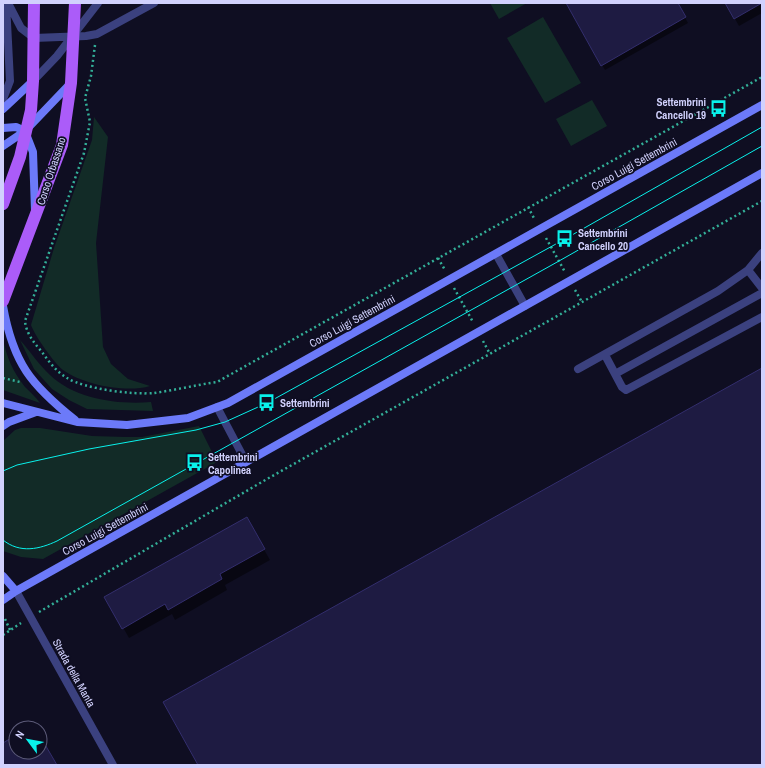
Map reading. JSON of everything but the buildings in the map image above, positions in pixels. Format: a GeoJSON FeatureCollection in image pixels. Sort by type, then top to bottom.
{"type":"FeatureCollection","features":[{"type":"Feature","properties":{"kind":"main road"},"geometry":{"type":"LineString","coordinates":[[3,204],[20,157],[24,131],[31,110],[34,3]]}},
{"type":"Feature","properties":{"kind":"main road","name":"Corso Orbassano"},"geometry":{"type":"LineString","coordinates":[[3,301],[62,145],[70,83],[75,3]]}},
{"type":"Feature","properties":{"kind":"main road"},"geometry":{"type":"LineString","coordinates":[[3,109],[33,81]]}},
{"type":"Feature","properties":{"kind":"main road"},"geometry":{"type":"LineString","coordinates":[[3,146],[24,131],[70,83]]}},
{"type":"Feature","properties":{"kind":"main road","name":"Corso Luigi Settembrini"},"geometry":{"type":"LineString","coordinates":[[3,403],[77,422],[127,425],[188,418],[228,403],[762,105]]}},
{"type":"Feature","properties":{"kind":"main road"},"geometry":{"type":"LineString","coordinates":[[3,128],[16,127],[24,131],[33,152],[35,218]]}},
{"type":"Feature","properties":{"kind":"main road","name":"Corso Luigi Settembrini"},"geometry":{"type":"LineString","coordinates":[[3,600],[16,591],[762,173]]}},
{"type":"Feature","properties":{"kind":"main road"},"geometry":{"type":"LineString","coordinates":[[3,306],[8,332],[19,359],[29,378],[50,400],[77,422]]}},
{"type":"Feature","properties":{"kind":"main road"},"geometry":{"type":"LineString","coordinates":[[3,426],[9,422],[37,412]]}},
{"type":"Feature","properties":{"kind":"main road"},"geometry":{"type":"LineString","coordinates":[[3,576],[16,591]]}},
{"type":"Feature","properties":{"kind":"street"},"geometry":{"type":"LineString","coordinates":[[7,3],[21,28],[34,38],[74,35],[86,36],[97,34],[154,3]]}},
{"type":"Feature","properties":{"kind":"street"},"geometry":{"type":"LineString","coordinates":[[3,99],[10,81],[7,3]]}},
{"type":"Feature","properties":{"kind":"street"},"geometry":{"type":"LineString","coordinates":[[33,81],[74,35],[98,3]]}},
{"type":"Feature","properties":{"kind":"street"},"geometry":{"type":"LineString","coordinates":[[578,369],[718,291],[748,270],[762,253]]}},
{"type":"Feature","properties":{"kind":"street"},"geometry":{"type":"LineString","coordinates":[[496,254],[525,306]]}},
{"type":"Feature","properties":{"kind":"street"},"geometry":{"type":"LineString","coordinates":[[748,270],[762,288]]}},
{"type":"Feature","properties":{"kind":"street"},"geometry":{"type":"LineString","coordinates":[[615,374],[762,293]]}},
{"type":"Feature","properties":{"kind":"street"},"geometry":{"type":"LineString","coordinates":[[605,354],[622,387],[626,390],[762,317]]}},
{"type":"Feature","properties":{"kind":"street"},"geometry":{"type":"LineString","coordinates":[[217,407],[246,462]]}},
{"type":"Feature","properties":{"kind":"street","name":"Strada della Manta"},"geometry":{"type":"LineString","coordinates":[[16,591],[113,765]]}},
{"type":"Feature","properties":{"kind":"path"},"geometry":{"type":"LineString","coordinates":[[97,34],[91,76],[85,98],[90,122],[84,153],[25,321],[27,331],[34,343],[54,368],[67,378],[84,385],[101,389],[152,393],[217,382],[762,77]]}},
{"type":"Feature","properties":{"kind":"path"},"geometry":{"type":"LineString","coordinates":[[30,617],[267,479],[762,201]]}},
{"type":"Feature","properties":{"kind":"path"},"geometry":{"type":"LineString","coordinates":[[528,208],[582,302]]}},
{"type":"Feature","properties":{"kind":"path"},"geometry":{"type":"LineString","coordinates":[[438,258],[490,354]]}},
{"type":"Feature","properties":{"kind":"path"},"geometry":{"type":"LineString","coordinates":[[3,378],[21,382]]}},
{"type":"Feature","properties":{"kind":"path"},"geometry":{"type":"LineString","coordinates":[[3,635],[10,630],[5,618]]}},
{"type":"Feature","properties":{"kind":"green space"},"geometry":{"type":"Polygon","coordinates":[[[490,3],[527,3],[499,19],[490,3]]]}},
{"type":"Feature","properties":{"kind":"green space"},"geometry":{"type":"Polygon","coordinates":[[[543,17],[581,83],[545,103],[507,38],[543,17]]]}},
{"type":"Feature","properties":{"kind":"green space"},"geometry":{"type":"Polygon","coordinates":[[[592,100],[607,126],[571,146],[556,119],[592,100]]]}},
{"type":"Feature","properties":{"kind":"green space"},"geometry":{"type":"Polygon","coordinates":[[[94,117],[108,137],[96,243],[103,347],[111,364],[128,379],[150,386],[140,388],[117,388],[93,384],[63,370],[50,356],[31,325],[54,248],[92,140],[94,117]]]}},
{"type":"Feature","properties":{"kind":"green space"},"geometry":{"type":"Polygon","coordinates":[[[3,338],[8,357],[14,370],[25,387],[40,403],[3,390],[3,338]]]}},
{"type":"Feature","properties":{"kind":"green space"},"geometry":{"type":"Polygon","coordinates":[[[20,340],[50,375],[72,390],[98,399],[111,401],[138,403],[151,402],[153,411],[87,409],[69,400],[52,389],[34,369],[20,340]]]}},
{"type":"Feature","properties":{"kind":"green space"},"geometry":{"type":"Polygon","coordinates":[[[199,426],[217,462],[43,559],[21,557],[3,551],[3,441],[15,430],[21,428],[40,428],[92,436],[142,437],[199,426]]]}},
{"type":"Feature","properties":{"kind":"tram line"},"geometry":{"type":"LineString","coordinates":[[3,471],[17,465],[89,449],[196,430],[225,422],[267,403],[565,239],[762,127]]}},
{"type":"Feature","properties":{"kind":"tram line"},"geometry":{"type":"LineString","coordinates":[[3,540],[23,549],[37,548],[57,541],[762,146]]}},
{"type":"Feature","properties":{"kind":"place","name":"Settembrini Cancello 19"},"geometry":{"type":"Point","coordinates":[719,108]}},
{"type":"Feature","properties":{"kind":"place","name":"Settembrini Cancello 20"},"geometry":{"type":"Point","coordinates":[565,239]}},
{"type":"Feature","properties":{"kind":"place","name":"Settembrini"},"geometry":{"type":"Point","coordinates":[267,403]}},
{"type":"Feature","properties":{"kind":"place","name":"Settembrini Capolinea"},"geometry":{"type":"Point","coordinates":[195,463]}}]}
